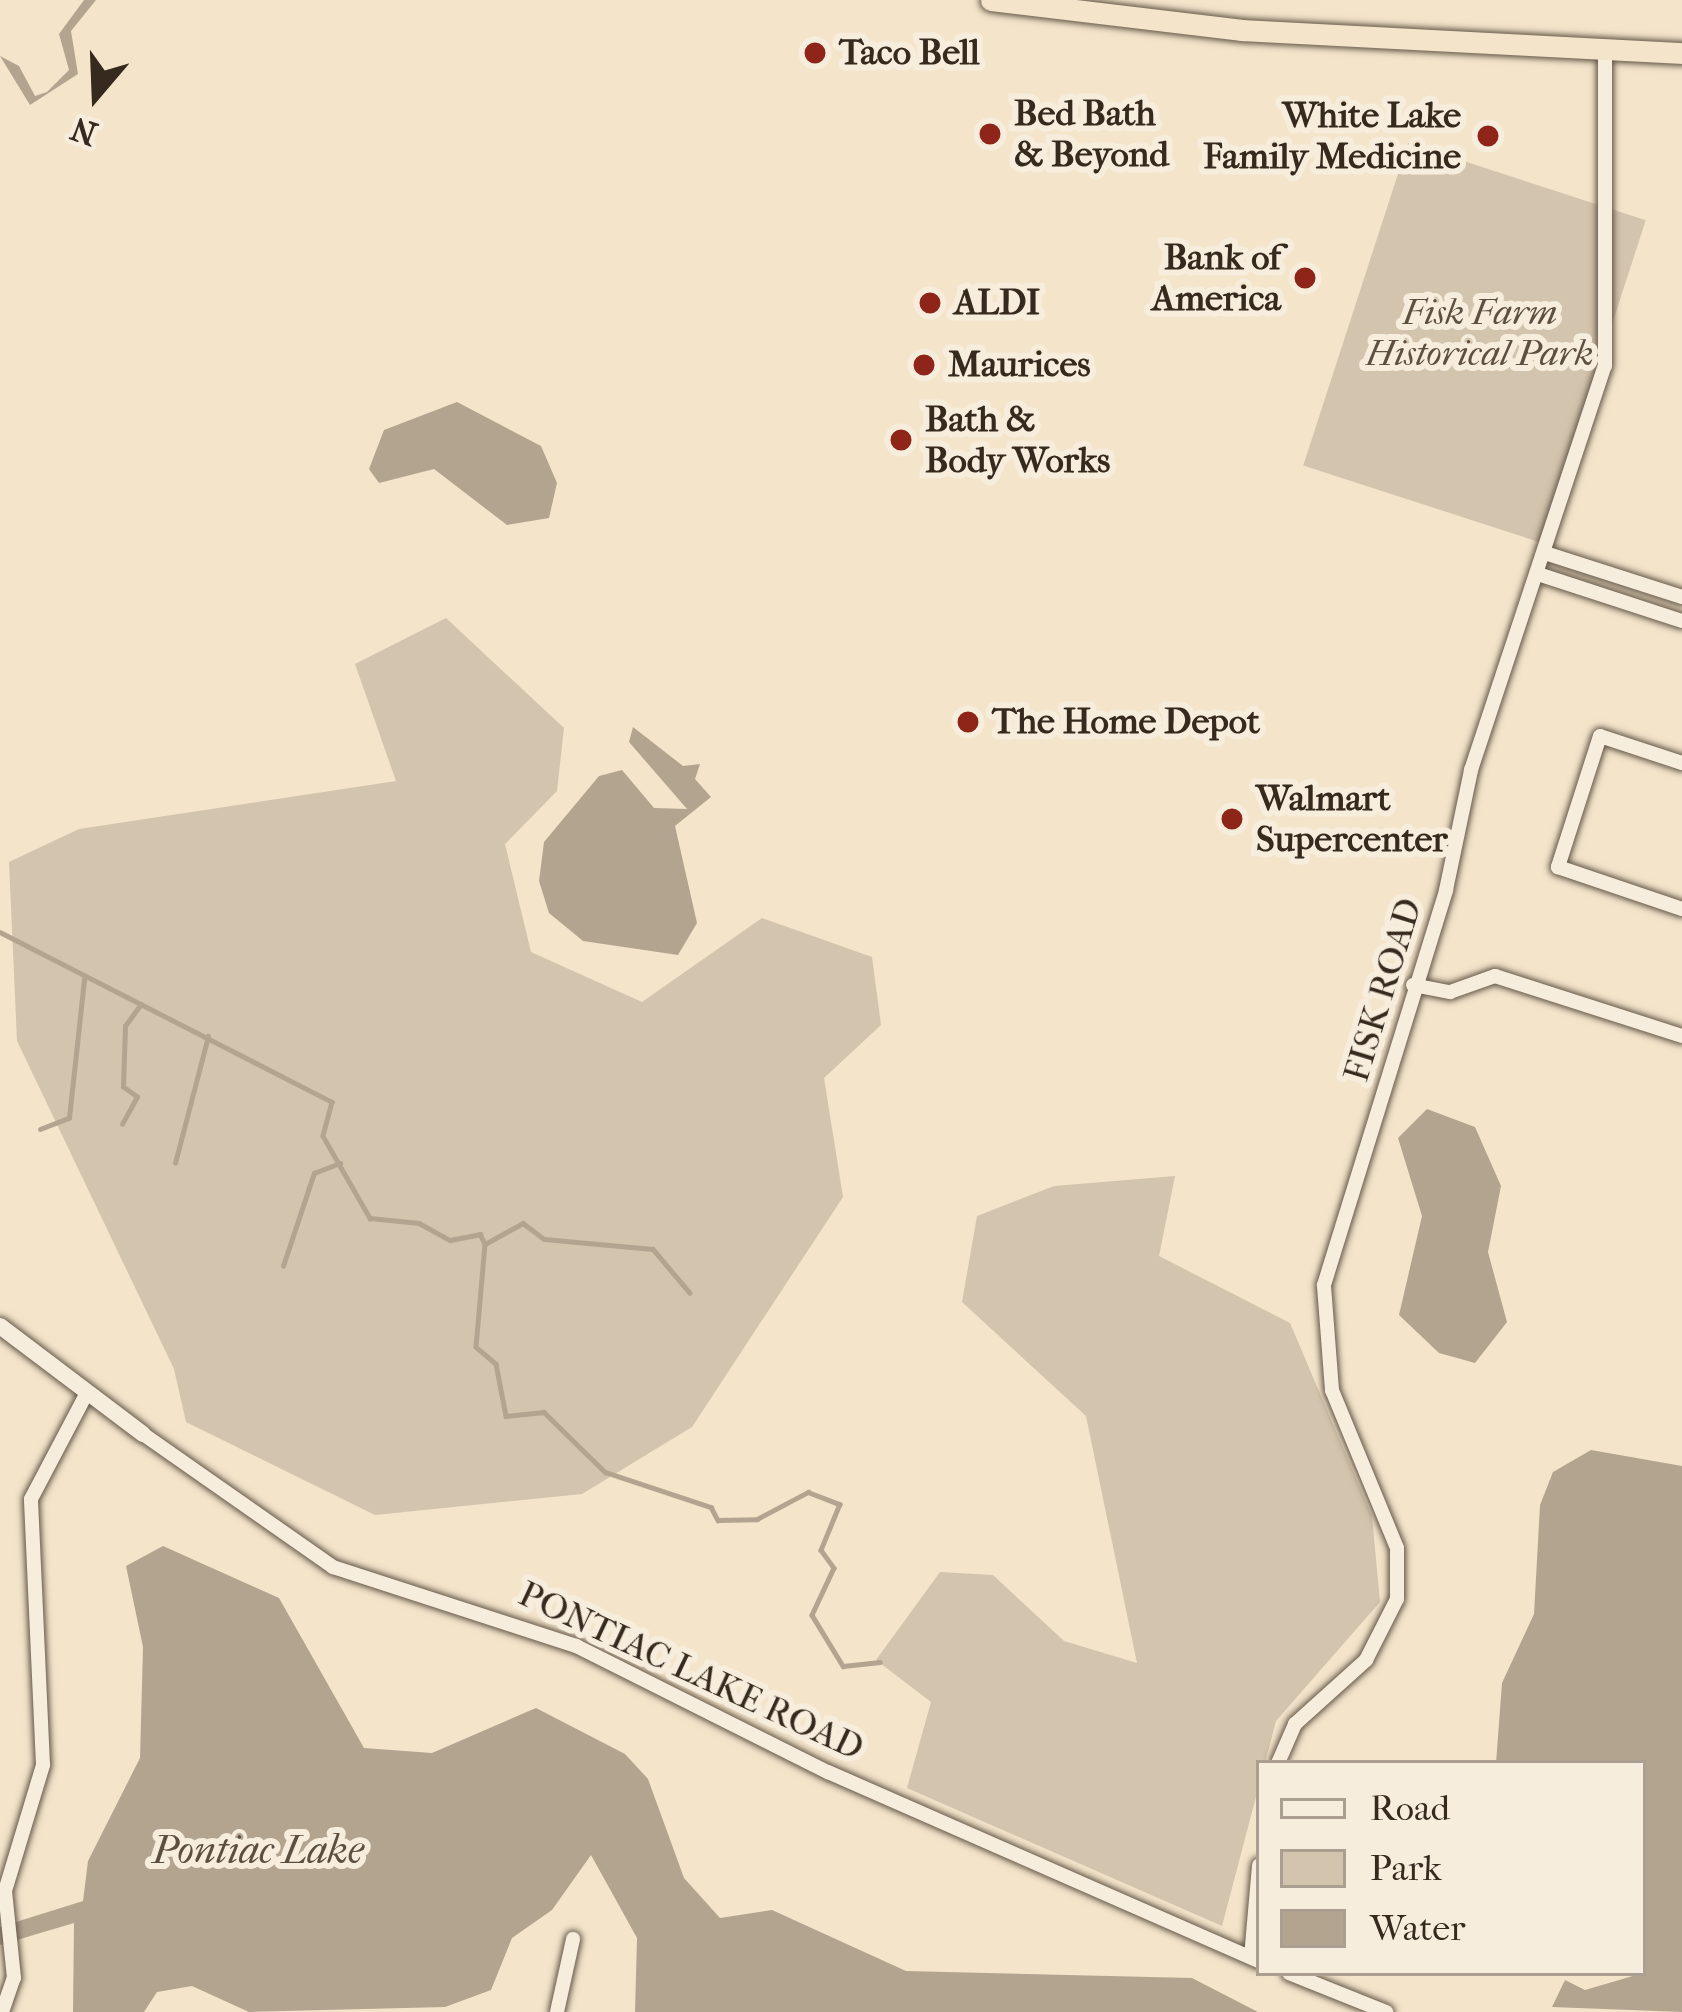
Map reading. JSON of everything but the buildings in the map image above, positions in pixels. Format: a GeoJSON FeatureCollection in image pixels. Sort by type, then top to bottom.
{"type":"FeatureCollection","features":[{"type":"Feature","properties":{"kind":"highway"},"geometry":{"type":"LineString","coordinates":[[991,0],[1170,24],[1682,53]]}},
{"type":"Feature","properties":{"kind":"street","name":"FISK ROAD"},"geometry":{"type":"LineString","coordinates":[[1279,1760],[1295,1724],[1366,1660],[1397,1599],[1397,1548],[1331,1390],[1320,1310],[1610,335],[1605,49]]}},
{"type":"Feature","properties":{"kind":"street"},"geometry":{"type":"LineString","coordinates":[[1545,553],[1682,597]]}},
{"type":"Feature","properties":{"kind":"street"},"geometry":{"type":"LineString","coordinates":[[1538,574],[1681,618]]}},
{"type":"Feature","properties":{"kind":"street"},"geometry":{"type":"LineString","coordinates":[[1682,763],[1600,736],[1558,867],[1682,909]]}},
{"type":"Feature","properties":{"kind":"street"},"geometry":{"type":"LineString","coordinates":[[1413,985],[1450,992],[1495,976],[1682,1036]]}},
{"type":"Feature","properties":{"kind":"street","name":"PONTIAC LAKE ROAD"},"geometry":{"type":"LineString","coordinates":[[0,1326],[333,1568],[576,1646],[828,1772],[1255,1959]]}},
{"type":"Feature","properties":{"kind":"street"},"geometry":{"type":"LineString","coordinates":[[2,2012],[13,1944],[6,1913],[43,1766],[31,1499],[87,1393]]}},
{"type":"Feature","properties":{"kind":"street"},"geometry":{"type":"LineString","coordinates":[[557,2012],[572,1939]]}},
{"type":"Feature","properties":{"kind":"street"},"geometry":{"type":"LineString","coordinates":[[1296,1976],[1387,2012]]}},
{"type":"Feature","properties":{"kind":"green space","name":"Fisk Farm Historical Park"},"geometry":{"type":"Polygon","coordinates":[[[1408,143],[1646,220],[1541,543],[1303,465],[1408,143]]]}},
{"type":"Feature","properties":{"kind":"green space"},"geometry":{"type":"Polygon","coordinates":[[[446,618],[564,728],[557,791],[505,844],[531,952],[642,1002],[762,918],[872,957],[881,1025],[824,1078],[843,1197],[692,1427],[582,1494],[375,1515],[186,1422],[174,1369],[17,1041],[9,862],[79,829],[396,781],[355,664],[446,618]]]}},
{"type":"Feature","properties":{"kind":"green space"},"geometry":{"type":"Polygon","coordinates":[[[1175,1176],[1159,1256],[1290,1323],[1372,1516],[1380,1602],[1276,1721],[1266,1760],[1256,1760],[1256,1797],[1222,1926],[907,1788],[931,1702],[876,1660],[940,1572],[993,1575],[1064,1641],[1137,1663],[1086,1416],[962,1302],[977,1216],[1054,1186],[1175,1176]]]}},
{"type":"Feature","properties":{"kind":"water"},"geometry":{"type":"Polygon","coordinates":[[[84,0],[96,0],[71,31],[78,74],[30,105],[0,56],[19,66],[35,96],[47,92],[69,70],[59,34],[84,0]]]}},
{"type":"Feature","properties":{"kind":"water"},"geometry":{"type":"Polygon","coordinates":[[[457,402],[541,446],[557,483],[549,518],[507,525],[434,469],[379,483],[369,469],[384,430],[457,402]]]}},
{"type":"Feature","properties":{"kind":"water"},"geometry":{"type":"Polygon","coordinates":[[[633,727],[683,766],[700,764],[695,779],[711,797],[675,826],[697,923],[678,955],[583,941],[549,913],[539,881],[544,842],[599,776],[622,770],[654,808],[687,809],[629,742],[633,727]]]}},
{"type":"Feature","properties":{"kind":"water"},"geometry":{"type":"Polygon","coordinates":[[[1427,1109],[1475,1127],[1501,1186],[1488,1252],[1507,1322],[1475,1363],[1439,1353],[1399,1315],[1422,1216],[1398,1138],[1427,1109]]]}},
{"type":"Feature","properties":{"kind":"water"},"geometry":{"type":"Polygon","coordinates":[[[1591,1450],[1682,1466],[1682,2012],[1552,2007],[1565,1980],[1585,1990],[1646,1976],[1646,1760],[1496,1760],[1502,1683],[1534,1614],[1540,1505],[1553,1472],[1591,1450]]]}},
{"type":"Feature","properties":{"kind":"water","name":"Pontiac Lake"},"geometry":{"type":"Polygon","coordinates":[[[163,1546],[279,1598],[364,1748],[432,1753],[536,1708],[625,1754],[648,1779],[684,1878],[720,1918],[772,1910],[906,1971],[1192,1978],[1258,2012],[635,2012],[637,1938],[591,1855],[552,1910],[512,1938],[491,1990],[445,2007],[249,2012],[192,1986],[157,1992],[144,2012],[73,2012],[74,1923],[0,1945],[0,1927],[83,1901],[88,1861],[140,1758],[143,1647],[126,1566],[163,1546]]]}},
{"type":"Feature","properties":{"kind":"waterway"},"geometry":{"type":"LineString","coordinates":[[0,932],[332,1102],[323,1136],[370,1218],[419,1223],[450,1240],[480,1234],[485,1244]]}},
{"type":"Feature","properties":{"kind":"waterway"},"geometry":{"type":"LineString","coordinates":[[40,1129],[69,1118],[84,979]]}},
{"type":"Feature","properties":{"kind":"waterway"},"geometry":{"type":"LineString","coordinates":[[122,1124],[137,1097],[123,1087],[125,1026],[141,1004]]}},
{"type":"Feature","properties":{"kind":"waterway"},"geometry":{"type":"LineString","coordinates":[[175,1163],[208,1036]]}},
{"type":"Feature","properties":{"kind":"waterway"},"geometry":{"type":"LineString","coordinates":[[283,1266],[314,1173],[340,1163]]}},
{"type":"Feature","properties":{"kind":"waterway"},"geometry":{"type":"LineString","coordinates":[[485,1244],[523,1223],[544,1239],[653,1249],[690,1293]]}},
{"type":"Feature","properties":{"kind":"waterway"},"geometry":{"type":"LineString","coordinates":[[485,1244],[476,1347],[496,1364],[506,1416],[544,1412],[605,1472],[711,1507],[718,1520],[757,1519],[808,1492],[840,1504],[821,1550],[834,1568],[812,1615],[843,1666],[880,1662]]}},
{"type":"Feature","properties":{"kind":"place","name":"Taco Bell"},"geometry":{"type":"Point","coordinates":[815,53]}},
{"type":"Feature","properties":{"kind":"place","name":"Bed Bath & Beyond"},"geometry":{"type":"Point","coordinates":[990,134]}},
{"type":"Feature","properties":{"kind":"place","name":"White Lake Family Medicine"},"geometry":{"type":"Point","coordinates":[1488,136]}},
{"type":"Feature","properties":{"kind":"place","name":"Bank of America"},"geometry":{"type":"Point","coordinates":[1305,278]}},
{"type":"Feature","properties":{"kind":"place","name":"ALDI"},"geometry":{"type":"Point","coordinates":[930,303]}},
{"type":"Feature","properties":{"kind":"place","name":"Maurices"},"geometry":{"type":"Point","coordinates":[924,365]}},
{"type":"Feature","properties":{"kind":"place","name":"Bath & Body Works"},"geometry":{"type":"Point","coordinates":[901,440]}},
{"type":"Feature","properties":{"kind":"place","name":"The Home Depot"},"geometry":{"type":"Point","coordinates":[968,722]}},
{"type":"Feature","properties":{"kind":"place","name":"Walmart Supercenter"},"geometry":{"type":"Point","coordinates":[1232,819]}}]}
